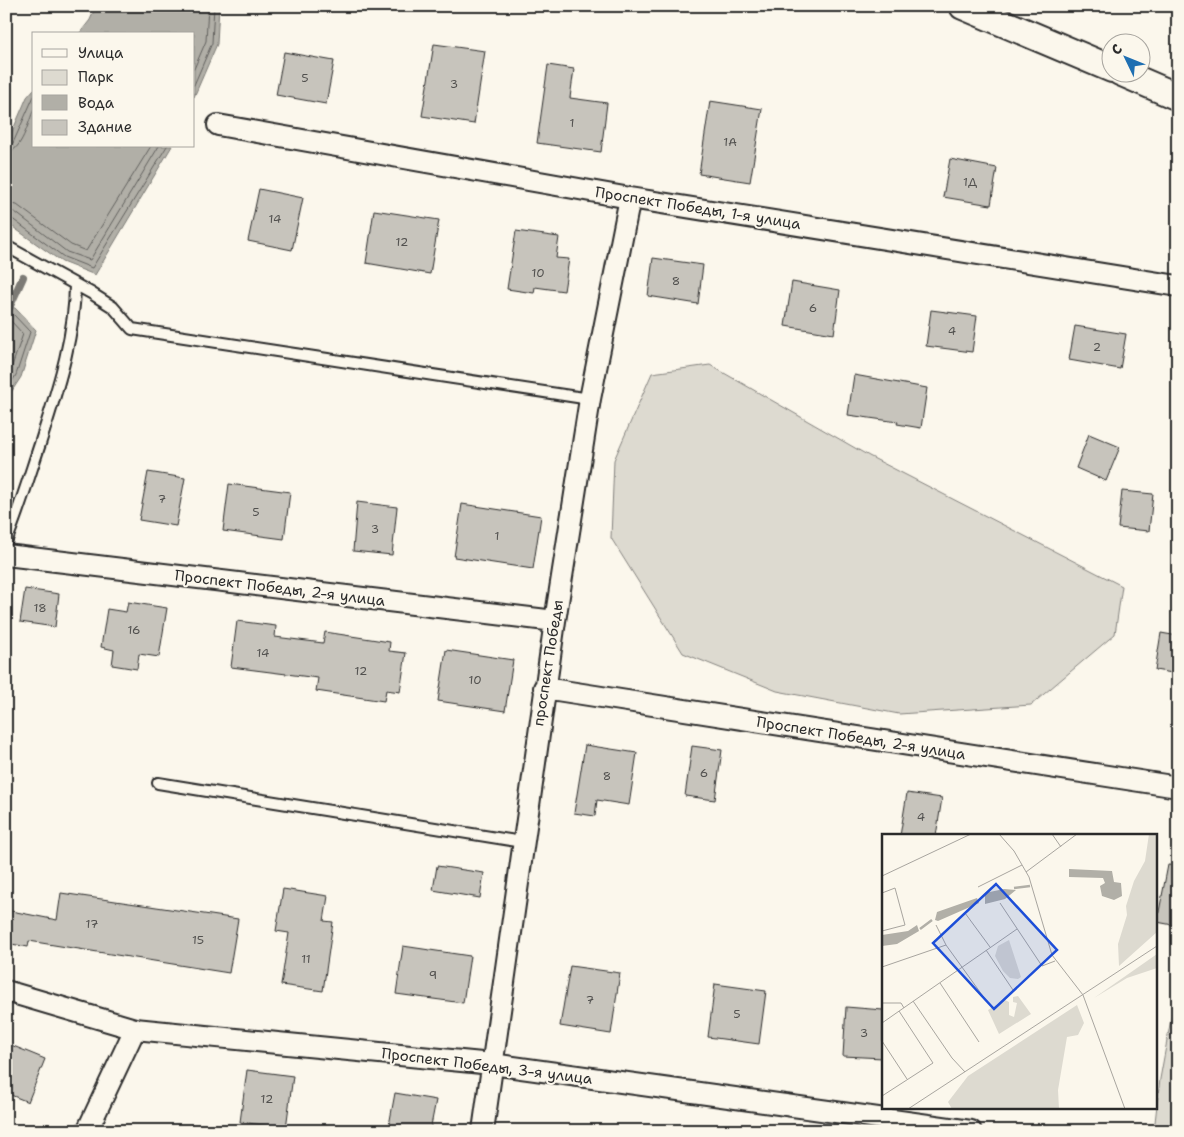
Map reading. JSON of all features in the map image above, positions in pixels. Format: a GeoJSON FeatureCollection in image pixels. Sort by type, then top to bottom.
{"type":"FeatureCollection","features":[{"type":"Feature","properties":{"kind":"street"},"geometry":{"type":"LineString","coordinates":[[963,6],[1102,65]]}},
{"type":"Feature","properties":{"kind":"street"},"geometry":{"type":"LineString","coordinates":[[1143,82],[1178,97]]}},
{"type":"Feature","properties":{"kind":"street","name":"Проспект Победы, 1-я улица"},"geometry":{"type":"LineString","coordinates":[[218,125],[630,198],[1178,286]]}},
{"type":"Feature","properties":{"kind":"street","name":"проспект Победы"},"geometry":{"type":"LineString","coordinates":[[483,1131],[554,621],[590,398],[630,198]]}},
{"type":"Feature","properties":{"kind":"street","name":"Проспект Победы, 2-я улица"},"geometry":{"type":"LineString","coordinates":[[6,555],[554,621]]}},
{"type":"Feature","properties":{"kind":"street","name":"Проспект Победы, 2-я улица"},"geometry":{"type":"LineString","coordinates":[[544,688],[1178,787]]}},
{"type":"Feature","properties":{"kind":"street","name":"Проспект Победы, 3-я улица"},"geometry":{"type":"LineString","coordinates":[[6,991],[135,1029],[492,1064],[971,1131]]}},
{"type":"Feature","properties":{"kind":"street"},"geometry":{"type":"LineString","coordinates":[[87,1131],[135,1029]]}},
{"type":"Feature","properties":{"kind":"lane"},"geometry":{"type":"LineString","coordinates":[[6,246],[113,307],[132,329],[590,398]]}},
{"type":"Feature","properties":{"kind":"lane"},"geometry":{"type":"LineString","coordinates":[[6,542],[54,399],[70,337],[75,284]]}},
{"type":"Feature","properties":{"kind":"lane"},"geometry":{"type":"LineString","coordinates":[[158,783],[522,842]]}},
{"type":"Feature","properties":{"kind":"green space"},"geometry":{"type":"Polygon","coordinates":[[[710,365],[869,456],[1122,586],[1115,634],[1031,705],[899,714],[777,691],[683,653],[611,538],[614,460],[652,373],[710,365]]]}},
{"type":"Feature","properties":{"kind":"green space"},"geometry":{"type":"Polygon","coordinates":[[[1178,993],[1178,1131],[1154,1131],[1160,1079],[1175,997],[1178,993]]]}},
{"type":"Feature","properties":{"kind":"water"},"geometry":{"type":"Polygon","coordinates":[[[96,6],[219,6],[217,44],[195,95],[195,32],[81,32],[90,20],[96,6]]]}},
{"type":"Feature","properties":{"kind":"water"},"geometry":{"type":"Polygon","coordinates":[[[32,91],[32,148],[171,148],[95,275],[62,262],[10,225],[6,218],[6,146],[27,97],[32,91]]]}},
{"type":"Feature","properties":{"kind":"water"},"geometry":{"type":"Polygon","coordinates":[[[6,307],[15,308],[36,330],[21,377],[6,400],[6,307]]]}},
{"type":"Feature","properties":{"kind":"building"},"geometry":{"type":"Polygon","coordinates":[[[434,44],[485,51],[474,124],[422,116],[434,44]]]}},
{"type":"Feature","properties":{"kind":"building"},"geometry":{"type":"Polygon","coordinates":[[[284,52],[334,61],[326,104],[276,95],[284,52]]]}},
{"type":"Feature","properties":{"kind":"building"},"geometry":{"type":"Polygon","coordinates":[[[548,65],[574,69],[570,98],[607,103],[601,152],[537,143],[548,65]]]}},
{"type":"Feature","properties":{"kind":"building"},"geometry":{"type":"Polygon","coordinates":[[[710,101],[762,109],[750,182],[699,174],[710,101]]]}},
{"type":"Feature","properties":{"kind":"building"},"geometry":{"type":"Polygon","coordinates":[[[950,159],[997,168],[991,205],[943,197],[950,159]]]}},
{"type":"Feature","properties":{"kind":"building"},"geometry":{"type":"Polygon","coordinates":[[[259,189],[303,198],[292,250],[248,241],[259,189]]]}},
{"type":"Feature","properties":{"kind":"building"},"geometry":{"type":"Polygon","coordinates":[[[374,210],[439,220],[430,274],[366,263],[374,210]]]}},
{"type":"Feature","properties":{"kind":"building"},"geometry":{"type":"Polygon","coordinates":[[[516,231],[559,237],[556,258],[569,259],[564,291],[535,287],[534,293],[507,289],[516,231]]]}},
{"type":"Feature","properties":{"kind":"building"},"geometry":{"type":"Polygon","coordinates":[[[653,258],[703,265],[698,304],[648,296],[653,258]]]}},
{"type":"Feature","properties":{"kind":"building"},"geometry":{"type":"Polygon","coordinates":[[[792,282],[840,290],[834,334],[785,326],[792,282]]]}},
{"type":"Feature","properties":{"kind":"building"},"geometry":{"type":"Polygon","coordinates":[[[931,310],[977,316],[972,352],[926,346],[931,310]]]}},
{"type":"Feature","properties":{"kind":"building"},"geometry":{"type":"Polygon","coordinates":[[[1075,326],[1126,334],[1120,369],[1069,360],[1075,326]]]}},
{"type":"Feature","properties":{"kind":"building"},"geometry":{"type":"Polygon","coordinates":[[[854,375],[927,388],[921,428],[897,424],[898,422],[848,415],[854,375]]]}},
{"type":"Feature","properties":{"kind":"building"},"geometry":{"type":"Polygon","coordinates":[[[1089,434],[1120,447],[1106,481],[1076,468],[1089,434]]]}},
{"type":"Feature","properties":{"kind":"building"},"geometry":{"type":"Polygon","coordinates":[[[148,472],[185,478],[176,526],[139,520],[148,472]]]}},
{"type":"Feature","properties":{"kind":"building"},"geometry":{"type":"Polygon","coordinates":[[[229,484],[290,492],[284,539],[223,531],[229,484]]]}},
{"type":"Feature","properties":{"kind":"building"},"geometry":{"type":"Polygon","coordinates":[[[1122,491],[1153,494],[1149,531],[1118,528],[1122,491]]]}},
{"type":"Feature","properties":{"kind":"building"},"geometry":{"type":"Polygon","coordinates":[[[357,502],[397,507],[392,555],[353,551],[357,502]]]}},
{"type":"Feature","properties":{"kind":"building"},"geometry":{"type":"Polygon","coordinates":[[[462,504],[541,516],[533,569],[454,557],[462,504]]]}},
{"type":"Feature","properties":{"kind":"building"},"geometry":{"type":"Polygon","coordinates":[[[25,589],[59,594],[55,627],[20,622],[25,589]]]}},
{"type":"Feature","properties":{"kind":"building"},"geometry":{"type":"Polygon","coordinates":[[[128,602],[167,608],[159,657],[139,654],[137,669],[112,665],[114,650],[101,647],[107,609],[126,612],[128,602]]]}},
{"type":"Feature","properties":{"kind":"building"},"geometry":{"type":"Polygon","coordinates":[[[237,621],[276,626],[275,637],[323,643],[325,632],[390,642],[389,651],[406,653],[400,692],[386,690],[384,701],[316,691],[318,678],[231,667],[237,621]]]}},
{"type":"Feature","properties":{"kind":"building"},"geometry":{"type":"Polygon","coordinates":[[[1161,633],[1178,636],[1178,674],[1155,670],[1161,633]]]}},
{"type":"Feature","properties":{"kind":"building"},"geometry":{"type":"Polygon","coordinates":[[[446,650],[513,660],[505,711],[438,701],[446,650]]]}},
{"type":"Feature","properties":{"kind":"building"},"geometry":{"type":"Polygon","coordinates":[[[585,745],[637,753],[629,805],[597,800],[595,816],[574,813],[585,745]]]}},
{"type":"Feature","properties":{"kind":"building"},"geometry":{"type":"Polygon","coordinates":[[[692,746],[722,750],[715,800],[685,796],[692,746]]]}},
{"type":"Feature","properties":{"kind":"building"},"geometry":{"type":"Polygon","coordinates":[[[907,793],[942,798],[936,834],[900,834],[907,793]]]}},
{"type":"Feature","properties":{"kind":"building"},"geometry":{"type":"Polygon","coordinates":[[[1168,865],[1178,866],[1178,926],[1157,922],[1168,865]]]}},
{"type":"Feature","properties":{"kind":"building"},"geometry":{"type":"Polygon","coordinates":[[[437,866],[484,873],[480,898],[433,890],[437,866]]]}},
{"type":"Feature","properties":{"kind":"building"},"geometry":{"type":"Polygon","coordinates":[[[283,889],[328,896],[324,921],[333,922],[323,991],[281,985],[289,933],[276,931],[283,889]]]}},
{"type":"Feature","properties":{"kind":"building"},"geometry":{"type":"Polygon","coordinates":[[[61,893],[238,919],[229,973],[29,941],[28,947],[6,943],[6,910],[57,920],[61,893]]]}},
{"type":"Feature","properties":{"kind":"building"},"geometry":{"type":"Polygon","coordinates":[[[403,946],[470,956],[463,1003],[396,994],[403,946]]]}},
{"type":"Feature","properties":{"kind":"building"},"geometry":{"type":"Polygon","coordinates":[[[570,966],[620,973],[611,1034],[560,1026],[570,966]]]}},
{"type":"Feature","properties":{"kind":"building"},"geometry":{"type":"Polygon","coordinates":[[[715,984],[766,991],[759,1044],[708,1037],[715,984]]]}},
{"type":"Feature","properties":{"kind":"building"},"geometry":{"type":"Polygon","coordinates":[[[846,1007],[882,1010],[882,1058],[843,1056],[846,1007]]]}},
{"type":"Feature","properties":{"kind":"building"},"geometry":{"type":"Polygon","coordinates":[[[6,1043],[45,1059],[28,1102],[6,1093],[6,1043]]]}},
{"type":"Feature","properties":{"kind":"building"},"geometry":{"type":"Polygon","coordinates":[[[247,1070],[293,1076],[286,1128],[240,1122],[247,1070]]]}},
{"type":"Feature","properties":{"kind":"building"},"geometry":{"type":"Polygon","coordinates":[[[395,1093],[436,1100],[430,1131],[388,1131],[395,1093]]]}},
{"type":"Feature","properties":{"kind":"waterway"},"geometry":{"type":"LineString","coordinates":[[9,308],[23,277]]}}]}
